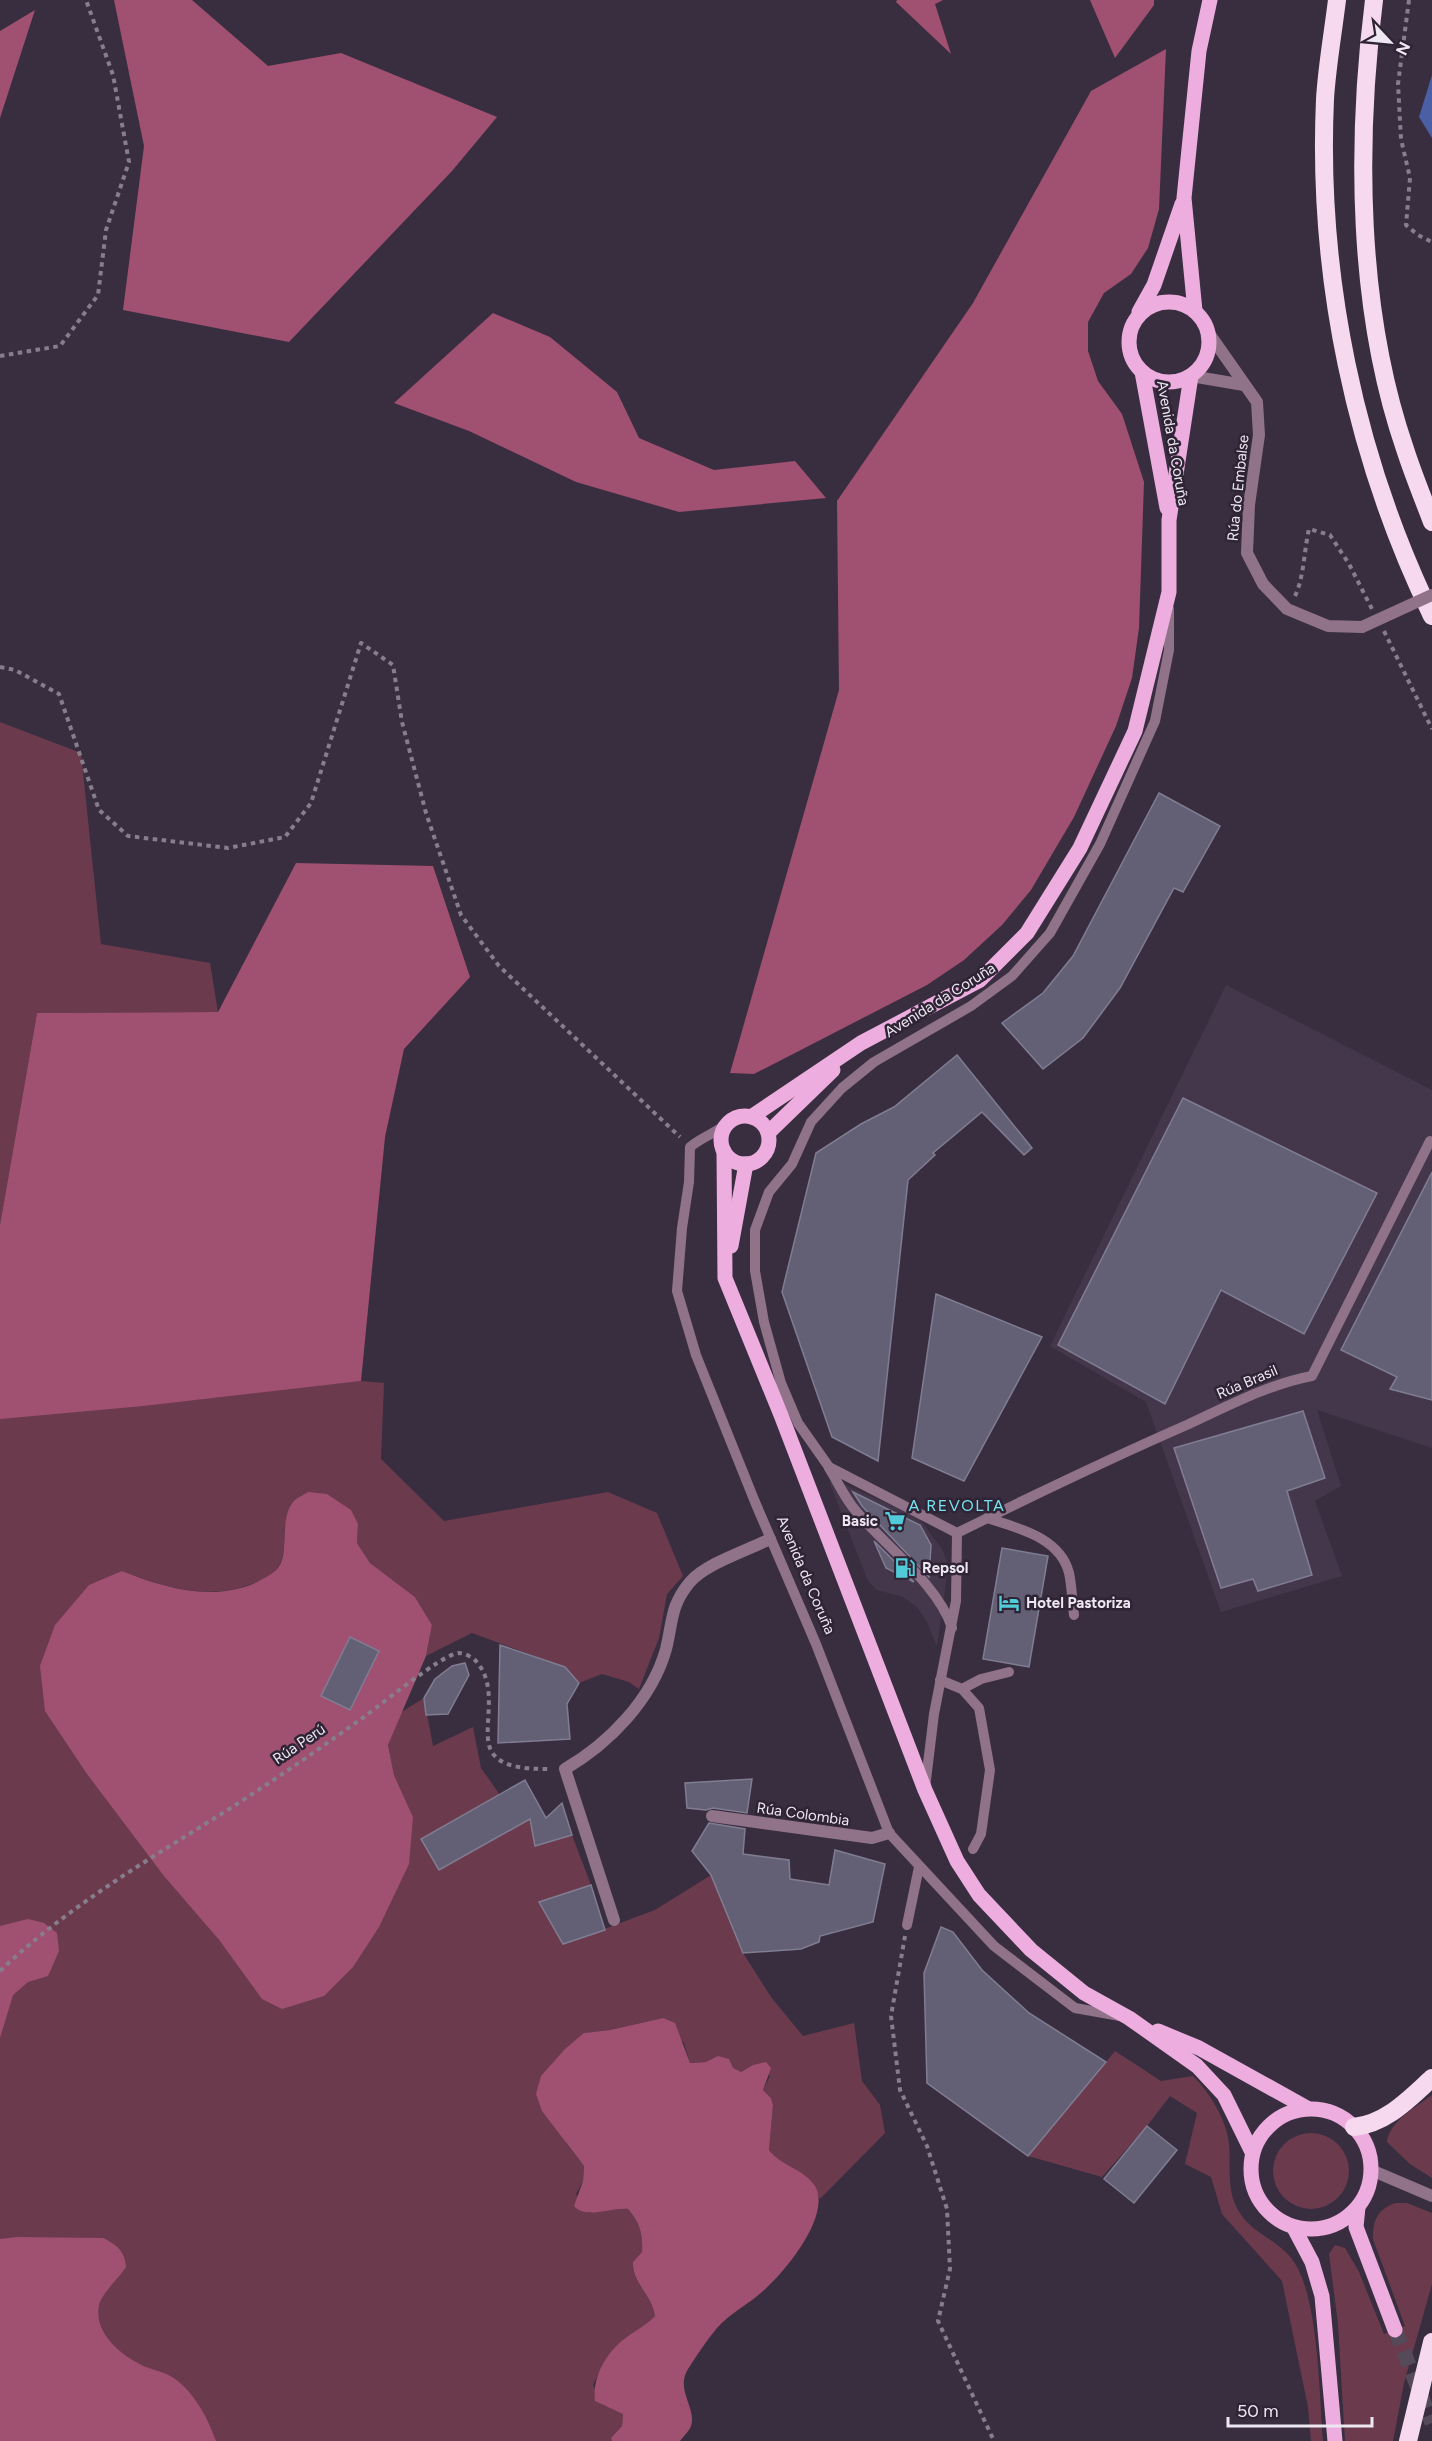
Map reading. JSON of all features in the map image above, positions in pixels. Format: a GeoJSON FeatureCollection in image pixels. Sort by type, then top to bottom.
{"type":"FeatureCollection","features":[{"type":"Feature","properties":{"kind":"highway"},"geometry":{"type":"LineString","coordinates":[[1337,0],[1326,99],[1327,211],[1336,307],[1360,422],[1405,559],[1432,616]]}},
{"type":"Feature","properties":{"kind":"highway"},"geometry":{"type":"LineString","coordinates":[[1374,0],[1366,59],[1363,172],[1368,277],[1381,356],[1404,448],[1432,522]]}},
{"type":"Feature","properties":{"kind":"highway"},"geometry":{"type":"LineString","coordinates":[[1354,2127],[1368,2125],[1397,2110],[1432,2078]]}},
{"type":"Feature","properties":{"kind":"highway"},"geometry":{"type":"LineString","coordinates":[[1408,2441],[1432,2342]]}},
{"type":"Feature","properties":{"kind":"main road"},"geometry":{"type":"LineString","coordinates":[[1184,198],[1154,285],[1131,328],[1130,352],[1142,372],[1161,382],[1171,382],[1191,376],[1207,356],[1208,332],[1195,311],[1184,198],[1199,51],[1210,0]]}},
{"type":"Feature","properties":{"kind":"main road"},"geometry":{"type":"LineString","coordinates":[[1131,328],[1146,308],[1158,303],[1171,301],[1195,311]]}},
{"type":"Feature","properties":{"kind":"main road","name":"Avenida da Coruña"},"geometry":{"type":"LineString","coordinates":[[1142,372],[1169,520]]}},
{"type":"Feature","properties":{"kind":"main road","name":"Avenida da Coruña"},"geometry":{"type":"LineString","coordinates":[[751,1117],[861,1043],[980,980],[1028,933],[1080,848],[1135,731],[1169,592],[1169,520],[1191,376]]}},
{"type":"Feature","properties":{"kind":"main road","name":"Avenida da Coruña"},"geometry":{"type":"LineString","coordinates":[[768,1133],[861,1043]]}},
{"type":"Feature","properties":{"kind":"main road"},"geometry":{"type":"LineString","coordinates":[[751,1117],[761,1122],[768,1133],[769,1142],[763,1156],[746,1164],[731,1160],[724,1151],[721,1137],[727,1124],[736,1118],[751,1117]]}},
{"type":"Feature","properties":{"kind":"main road","name":"Avenida da Coruña"},"geometry":{"type":"LineString","coordinates":[[724,1151],[725,1278],[863,1624],[925,1790],[957,1862],[979,1895],[1030,1950],[1084,1993],[1129,2018]]}},
{"type":"Feature","properties":{"kind":"main road"},"geometry":{"type":"LineString","coordinates":[[725,1278],[746,1164]]}},
{"type":"Feature","properties":{"kind":"main road"},"geometry":{"type":"LineString","coordinates":[[1129,2018],[1198,2048],[1307,2109]]}},
{"type":"Feature","properties":{"kind":"main road"},"geometry":{"type":"LineString","coordinates":[[1129,2018],[1197,2066],[1224,2095],[1252,2152],[1252,2181],[1263,2206],[1276,2220],[1294,2228],[1311,2230],[1329,2227],[1345,2219],[1358,2207],[1368,2190],[1371,2170],[1366,2147],[1354,2127],[1340,2116],[1324,2110],[1307,2109],[1289,2112],[1273,2122],[1260,2136],[1252,2152]]}},
{"type":"Feature","properties":{"kind":"main road"},"geometry":{"type":"LineString","coordinates":[[1358,2207],[1356,2227],[1395,2330]]}},
{"type":"Feature","properties":{"kind":"main road"},"geometry":{"type":"LineString","coordinates":[[1294,2228],[1312,2262],[1322,2296],[1335,2441]]}},
{"type":"Feature","properties":{"kind":"street","name":"Rúa do Embalse"},"geometry":{"type":"LineString","coordinates":[[1208,332],[1257,402],[1259,435],[1249,505],[1246,553],[1263,584],[1287,609],[1328,626],[1362,627],[1432,595]]}},
{"type":"Feature","properties":{"kind":"street"},"geometry":{"type":"LineString","coordinates":[[1191,376],[1244,384]]}},
{"type":"Feature","properties":{"kind":"street"},"geometry":{"type":"LineString","coordinates":[[614,1920],[565,1769],[591,1754],[621,1724],[648,1690],[665,1651],[674,1605],[692,1580],[713,1566],[770,1539]]}},
{"type":"Feature","properties":{"kind":"street","name":"Rúa Colombia"},"geometry":{"type":"LineString","coordinates":[[712,1816],[872,1838],[889,1833]]}},
{"type":"Feature","properties":{"kind":"street"},"geometry":{"type":"LineString","coordinates":[[1371,2170],[1432,2196]]}},
{"type":"Feature","properties":{"kind":"lane","name":"Avenida da Coruña"},"geometry":{"type":"LineString","coordinates":[[798,1423],[781,1383],[755,1271],[755,1230],[769,1192],[792,1164],[811,1122],[842,1088],[874,1062],[971,1006],[1012,976],[1050,933],[1100,844],[1155,721],[1169,650],[1169,592]]}},
{"type":"Feature","properties":{"kind":"lane"},"geometry":{"type":"LineString","coordinates":[[690,1147],[705,1134],[720,1130],[727,1124]]}},
{"type":"Feature","properties":{"kind":"lane","name":"Rúa Brasil"},"geometry":{"type":"LineString","coordinates":[[957,1533],[1082,1471],[1216,1412],[1290,1381],[1312,1377],[1430,1141]]}},
{"type":"Feature","properties":{"kind":"lane","name":"Avenida da Coruña"},"geometry":{"type":"LineString","coordinates":[[690,1147],[689,1182],[677,1291],[696,1355],[770,1539],[816,1644],[889,1833],[994,1946],[1075,2008],[1129,2018]]}},
{"type":"Feature","properties":{"kind":"lane","name":"Avenida da Coruña"},"geometry":{"type":"LineString","coordinates":[[735,1301],[798,1423],[829,1467],[957,1533]]}},
{"type":"Feature","properties":{"kind":"lane"},"geometry":{"type":"LineString","coordinates":[[829,1467],[855,1511],[896,1550],[929,1590],[952,1628]]}},
{"type":"Feature","properties":{"kind":"lane"},"geometry":{"type":"LineString","coordinates":[[987,1518],[1022,1530],[1053,1546],[1069,1571],[1074,1615]]}},
{"type":"Feature","properties":{"kind":"lane"},"geometry":{"type":"LineString","coordinates":[[925,1790],[940,1680],[952,1628],[959,1565],[957,1533]]}},
{"type":"Feature","properties":{"kind":"lane"},"geometry":{"type":"LineString","coordinates":[[962,1689],[981,1679],[1009,1672]]}},
{"type":"Feature","properties":{"kind":"lane"},"geometry":{"type":"LineString","coordinates":[[940,1680],[962,1689],[979,1708],[990,1770],[981,1834],[973,1850]]}},
{"type":"Feature","properties":{"kind":"lane"},"geometry":{"type":"LineString","coordinates":[[907,1925],[919,1867]]}},
{"type":"Feature","properties":{"kind":"path"},"geometry":{"type":"LineString","coordinates":[[0,356],[60,346],[98,295],[106,230],[129,162],[113,75],[87,0]]}},
{"type":"Feature","properties":{"kind":"path"},"geometry":{"type":"LineString","coordinates":[[1409,0],[1398,84],[1401,139],[1410,178],[1406,225],[1418,236],[1432,242]]}},
{"type":"Feature","properties":{"kind":"path"},"geometry":{"type":"LineString","coordinates":[[1287,609],[1302,583],[1302,556],[1309,529],[1330,535],[1349,564],[1376,616]]}},
{"type":"Feature","properties":{"kind":"path"},"geometry":{"type":"LineString","coordinates":[[1381,626],[1432,729]]}},
{"type":"Feature","properties":{"kind":"path"},"geometry":{"type":"LineString","coordinates":[[0,668],[15,670],[59,694],[99,810],[128,836],[228,848],[285,837],[311,803],[361,643],[393,665],[402,722],[426,813],[461,915],[499,966],[690,1147]]}},
{"type":"Feature","properties":{"kind":"path","name":"Rúa Perú"},"geometry":{"type":"LineString","coordinates":[[0,1971],[55,1924],[151,1858],[260,1789],[387,1702],[447,1657],[460,1653],[473,1658],[482,1668],[488,1682],[490,1744],[493,1755],[503,1762],[536,1769],[565,1769]]}},
{"type":"Feature","properties":{"kind":"path"},"geometry":{"type":"LineString","coordinates":[[907,1925],[891,2016],[900,2090],[927,2146],[947,2209],[950,2269],[938,2321],[994,2441]]}},
{"type":"Feature","properties":{"kind":"shaded area"},"geometry":{"type":"Polygon","coordinates":[[[114,0],[192,0],[268,66],[341,53],[497,117],[452,171],[289,342],[123,310],[144,146],[114,0]]]}},
{"type":"Feature","properties":{"kind":"shaded area"},"geometry":{"type":"Polygon","coordinates":[[[897,0],[943,0],[935,4],[951,54],[896,2],[897,0]]]}},
{"type":"Feature","properties":{"kind":"shaded area"},"geometry":{"type":"Polygon","coordinates":[[[1090,0],[1154,0],[1154,5],[1115,58],[1090,0]]]}},
{"type":"Feature","properties":{"kind":"shaded area"},"geometry":{"type":"Polygon","coordinates":[[[35,10],[0,118],[0,31],[35,10]]]}},
{"type":"Feature","properties":{"kind":"shaded area"},"geometry":{"type":"Polygon","coordinates":[[[1166,49],[1159,209],[1148,248],[1131,274],[1104,293],[1088,322],[1088,351],[1098,381],[1122,414],[1144,482],[1139,628],[1132,678],[1116,726],[1074,817],[1031,890],[1002,925],[964,960],[927,985],[754,1074],[730,1073],[839,690],[837,501],[973,303],[1091,91],[1166,49]]]}},
{"type":"Feature","properties":{"kind":"shaded area"},"geometry":{"type":"Polygon","coordinates":[[[493,313],[550,337],[617,392],[639,438],[714,470],[795,461],[826,498],[679,512],[576,482],[469,431],[394,403],[493,313]]]}},
{"type":"Feature","properties":{"kind":"shaded area"},"geometry":{"type":"Polygon","coordinates":[[[0,722],[81,753],[101,944],[210,963],[218,1012],[37,1013],[0,1225],[0,722]]]}},
{"type":"Feature","properties":{"kind":"shaded area"},"geometry":{"type":"Polygon","coordinates":[[[296,863],[433,866],[470,977],[404,1049],[385,1137],[361,1381],[143,1406],[0,1419],[0,1225],[37,1013],[218,1012],[296,863]]]}},
{"type":"Feature","properties":{"kind":"shaded area"},"geometry":{"type":"Polygon","coordinates":[[[1226,985],[1432,1090],[1432,1448],[1317,1410],[1341,1486],[1315,1501],[1342,1576],[1221,1612],[1146,1402],[1050,1346],[1226,985]]]}},
{"type":"Feature","properties":{"kind":"shaded area"},"geometry":{"type":"Polygon","coordinates":[[[361,1381],[384,1383],[381,1459],[444,1521],[608,1492],[657,1513],[683,1576],[667,1594],[659,1638],[639,1689],[629,1682],[602,1674],[579,1683],[565,1667],[472,1633],[426,1656],[432,1625],[415,1597],[370,1563],[357,1543],[358,1524],[285,1526],[282,1558],[275,1571],[244,1587],[226,1591],[208,1592],[173,1587],[122,1571],[151,1858],[220,1941],[413,1817],[394,1775],[388,1745],[400,1713],[424,1698],[433,1746],[473,1727],[481,1768],[500,1795],[422,1839],[439,1870],[529,1819],[536,1846],[572,1835],[591,1885],[540,1902],[564,1944],[655,1910],[711,1875],[743,1953],[771,1997],[803,2036],[854,2023],[862,2081],[880,2105],[885,2133],[820,2199],[802,2175],[775,2157],[769,2150],[773,2105],[771,2098],[763,2090],[770,2076],[753,2065],[741,2072],[706,2062],[690,2063],[684,2043],[663,2018],[610,2030],[584,2033],[566,2143],[584,2166],[583,2181],[576,2194],[588,2213],[614,2207],[628,2209],[635,2219],[641,2234],[642,2252],[633,2262],[634,2270],[655,2316],[617,2346],[593,2385],[603,2405],[615,2408],[623,2414],[622,2426],[611,2438],[612,2441],[0,2441],[0,1418],[361,1381]]]}},
{"type":"Feature","properties":{"kind":"shaded area","name":"Repsol"},"geometry":{"type":"Polygon","coordinates":[[[829,1481],[846,1485],[919,1518],[942,1549],[947,1561],[947,1574],[937,1647],[927,1622],[917,1607],[903,1597],[877,1590],[868,1581],[829,1481]]]}},
{"type":"Feature","properties":{"kind":"shaded area"},"geometry":{"type":"Polygon","coordinates":[[[308,1492],[327,1494],[351,1510],[358,1524],[357,1543],[370,1563],[415,1597],[432,1625],[426,1656],[388,1745],[394,1775],[413,1817],[409,1864],[379,1927],[353,1967],[324,1996],[282,2009],[262,1999],[220,1941],[164,1876],[87,1774],[45,1711],[40,1666],[55,1625],[89,1585],[122,1571],[155,1583],[190,1591],[207,1592],[242,1588],[269,1575],[276,1570],[282,1560],[289,1508],[294,1501],[308,1492]]]}},
{"type":"Feature","properties":{"kind":"shaded area"},"geometry":{"type":"Polygon","coordinates":[[[28,1919],[44,1923],[57,1933],[59,1951],[48,1976],[28,1982],[13,1995],[0,2038],[0,1926],[28,1919]]]}},
{"type":"Feature","properties":{"kind":"shaded area"},"geometry":{"type":"Polygon","coordinates":[[[663,2018],[675,2023],[690,2063],[706,2062],[718,2056],[729,2059],[733,2068],[741,2072],[753,2065],[766,2062],[771,2068],[763,2090],[771,2098],[773,2105],[769,2150],[780,2160],[805,2175],[815,2186],[819,2198],[812,2227],[794,2257],[758,2296],[722,2323],[688,2369],[684,2384],[692,2419],[690,2428],[680,2441],[612,2441],[611,2438],[622,2426],[623,2414],[595,2401],[599,2373],[602,2365],[620,2342],[655,2316],[634,2269],[633,2262],[642,2252],[641,2234],[638,2224],[628,2209],[592,2213],[579,2210],[574,2206],[583,2181],[584,2166],[542,2111],[536,2094],[541,2076],[565,2049],[584,2033],[610,2030],[663,2018]]]}},
{"type":"Feature","properties":{"kind":"shaded area"},"geometry":{"type":"Polygon","coordinates":[[[1115,2051],[1161,2081],[1193,2076],[1216,2107],[1229,2143],[1230,2186],[1234,2202],[1250,2225],[1288,2254],[1302,2278],[1309,2299],[1316,2348],[1323,2441],[1311,2441],[1308,2407],[1282,2281],[1222,2214],[1211,2177],[1185,2164],[1197,2113],[1170,2096],[1102,2177],[1028,2156],[1115,2051]]]}},
{"type":"Feature","properties":{"kind":"shaded area"},"geometry":{"type":"Polygon","coordinates":[[[1432,2095],[1432,2178],[1410,2164],[1387,2142],[1389,2134],[1398,2121],[1432,2095]]]}},
{"type":"Feature","properties":{"kind":"shaded area"},"geometry":{"type":"Polygon","coordinates":[[[1311,2133],[1326,2136],[1338,2144],[1346,2156],[1349,2171],[1346,2186],[1338,2198],[1326,2206],[1311,2209],[1296,2206],[1284,2198],[1276,2186],[1273,2171],[1276,2156],[1284,2144],[1296,2136],[1311,2133]]]}},
{"type":"Feature","properties":{"kind":"shaded area"},"geometry":{"type":"Polygon","coordinates":[[[1395,2203],[1407,2203],[1432,2213],[1432,2284],[1404,2383],[1393,2441],[1345,2441],[1338,2324],[1329,2254],[1335,2245],[1345,2248],[1359,2272],[1384,2334],[1405,2326],[1373,2239],[1377,2216],[1395,2203]]]}},
{"type":"Feature","properties":{"kind":"shaded area"},"geometry":{"type":"Polygon","coordinates":[[[17,2237],[103,2238],[119,2249],[126,2267],[99,2305],[98,2316],[105,2335],[119,2351],[137,2363],[169,2375],[187,2389],[204,2414],[216,2441],[0,2441],[0,2239],[17,2237]]]}},
{"type":"Feature","properties":{"kind":"water"},"geometry":{"type":"Polygon","coordinates":[[[1432,75],[1432,138],[1419,117],[1432,75]]]}},
{"type":"Feature","properties":{"kind":"building"},"geometry":{"type":"Polygon","coordinates":[[[1159,793],[1220,826],[1183,892],[1174,888],[1120,988],[1083,1038],[1043,1069],[1002,1023],[1043,993],[1073,956],[1159,793]]]}},
{"type":"Feature","properties":{"kind":"building"},"geometry":{"type":"Polygon","coordinates":[[[957,1055],[1032,1148],[1024,1155],[982,1112],[933,1153],[935,1155],[908,1180],[878,1461],[832,1437],[782,1292],[816,1153],[861,1124],[894,1107],[957,1055]]]}},
{"type":"Feature","properties":{"kind":"building"},"geometry":{"type":"Polygon","coordinates":[[[1183,1098],[1377,1193],[1304,1334],[1221,1290],[1165,1404],[1058,1345],[1183,1098]]]}},
{"type":"Feature","properties":{"kind":"building"},"geometry":{"type":"Polygon","coordinates":[[[1432,1172],[1432,1400],[1390,1389],[1397,1377],[1341,1350],[1432,1172]]]}},
{"type":"Feature","properties":{"kind":"building"},"geometry":{"type":"Polygon","coordinates":[[[936,1294],[1042,1337],[964,1481],[912,1458],[936,1294]]]}},
{"type":"Feature","properties":{"kind":"building"},"geometry":{"type":"Polygon","coordinates":[[[1303,1411],[1325,1478],[1287,1491],[1312,1575],[1258,1591],[1253,1579],[1221,1588],[1174,1448],[1303,1411]]]}},
{"type":"Feature","properties":{"kind":"building"},"geometry":{"type":"Polygon","coordinates":[[[853,1492],[920,1525],[931,1545],[929,1577],[862,1506],[853,1492]]]}},
{"type":"Feature","properties":{"kind":"building"},"geometry":{"type":"Polygon","coordinates":[[[874,1541],[904,1571],[914,1582],[886,1568],[874,1541]]]}},
{"type":"Feature","properties":{"kind":"building","name":"Hotel Pastoriza"},"geometry":{"type":"Polygon","coordinates":[[[1002,1548],[1048,1556],[1029,1667],[983,1659],[1002,1548]]]}},
{"type":"Feature","properties":{"kind":"building"},"geometry":{"type":"Polygon","coordinates":[[[350,1637],[379,1651],[350,1710],[321,1696],[350,1637]]]}},
{"type":"Feature","properties":{"kind":"building"},"geometry":{"type":"Polygon","coordinates":[[[500,1645],[565,1667],[579,1683],[567,1704],[570,1739],[498,1743],[500,1645]]]}},
{"type":"Feature","properties":{"kind":"building"},"geometry":{"type":"Polygon","coordinates":[[[465,1663],[469,1675],[448,1714],[426,1715],[424,1698],[435,1679],[452,1666],[465,1663]]]}},
{"type":"Feature","properties":{"kind":"building"},"geometry":{"type":"Polygon","coordinates":[[[752,1779],[747,1813],[713,1808],[706,1810],[687,1808],[685,1783],[752,1779]]]}},
{"type":"Feature","properties":{"kind":"building"},"geometry":{"type":"Polygon","coordinates":[[[525,1780],[546,1818],[562,1803],[572,1835],[535,1846],[530,1819],[439,1870],[421,1839],[525,1780]]]}},
{"type":"Feature","properties":{"kind":"building"},"geometry":{"type":"Polygon","coordinates":[[[709,1823],[745,1829],[743,1854],[789,1860],[790,1879],[829,1885],[835,1850],[885,1864],[873,1922],[820,1936],[819,1942],[801,1949],[743,1953],[711,1875],[692,1851],[709,1823]]]}},
{"type":"Feature","properties":{"kind":"building"},"geometry":{"type":"Polygon","coordinates":[[[591,1885],[605,1930],[563,1944],[539,1902],[591,1885]]]}},
{"type":"Feature","properties":{"kind":"building"},"geometry":{"type":"Polygon","coordinates":[[[941,1927],[953,1932],[982,1970],[1029,2013],[1106,2062],[1028,2156],[927,2083],[924,1973],[941,1927]]]}},
{"type":"Feature","properties":{"kind":"building"},"geometry":{"type":"Polygon","coordinates":[[[1147,2126],[1177,2150],[1134,2203],[1104,2179],[1147,2126]]]}},
{"type":"Feature","properties":{"kind":"tunnel"},"geometry":{"type":"LineString","coordinates":[[1395,2330],[1432,2423]]}},
{"type":"Feature","properties":{"kind":"place","name":"Basic"},"geometry":{"type":"Point","coordinates":[895,1521]}},
{"type":"Feature","properties":{"kind":"place","name":"Repsol"},"geometry":{"type":"Point","coordinates":[905,1568]}},
{"type":"Feature","properties":{"kind":"place","name":"Hotel Pastoriza"},"geometry":{"type":"Point","coordinates":[1009,1603]}},
{"type":"Feature","properties":{"kind":"district","name":"A REVOLTA"},"geometry":{"type":"Point","coordinates":[957,1505]}}]}
